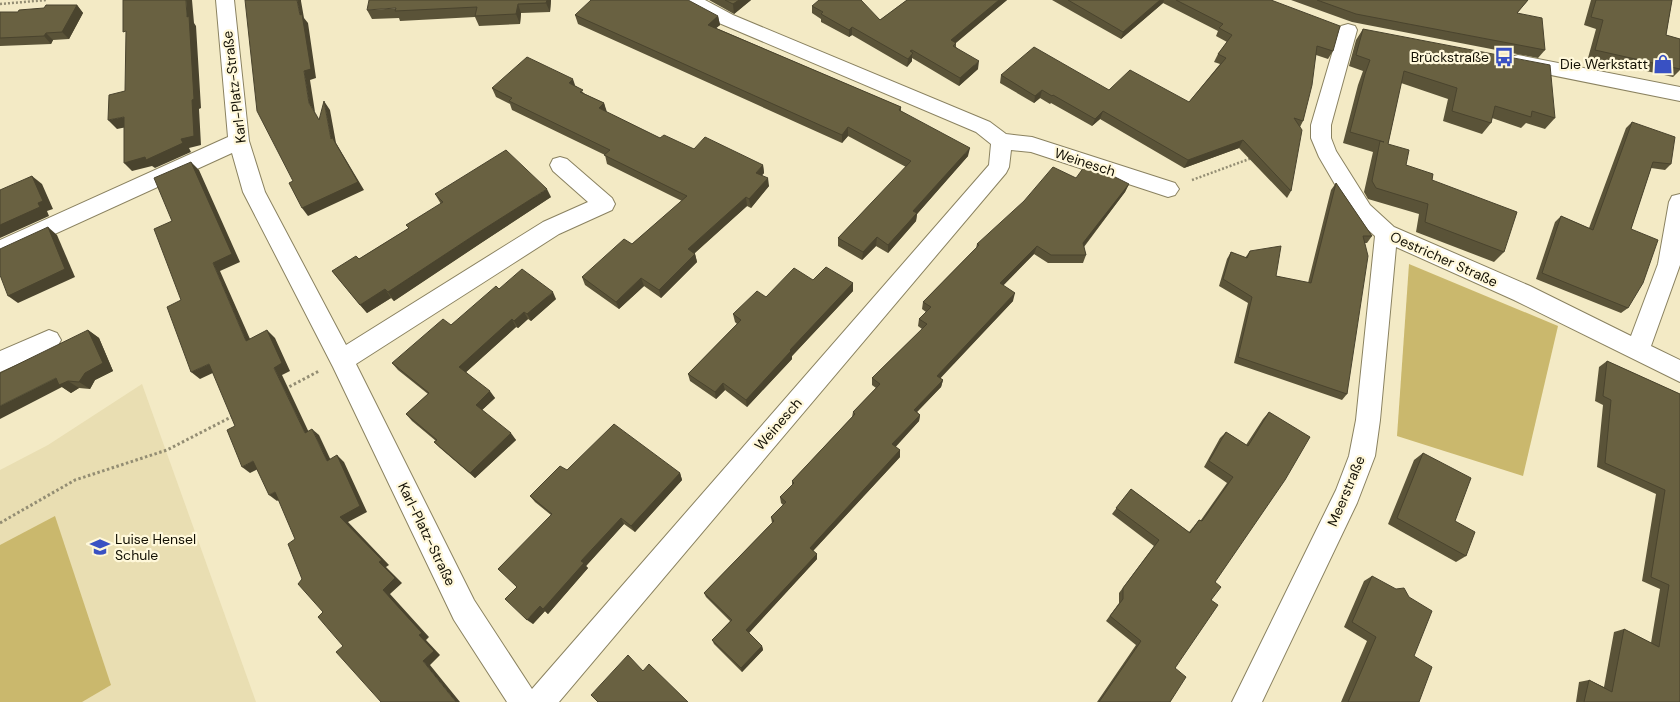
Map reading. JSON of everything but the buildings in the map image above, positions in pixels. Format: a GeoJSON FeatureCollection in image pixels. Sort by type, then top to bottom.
{"type":"FeatureCollection","features":[{"type":"Feature","properties":{"kind":"street","name":"Karl-Platz-Straße"},"geometry":{"type":"LineString","coordinates":[[225,0],[240,142],[254,192],[342,360],[464,610],[524,702]]}},
{"type":"Feature","properties":{"kind":"street","name":"Weinesch"},"geometry":{"type":"LineString","coordinates":[[690,0],[726,19],[983,127],[1001,141],[1032,145],[1168,189]]}},
{"type":"Feature","properties":{"kind":"street","name":"Oestricher Straße"},"geometry":{"type":"LineString","coordinates":[[1347,29],[1321,125],[1321,138],[1326,152],[1362,211],[1386,233],[1522,293],[1680,372]]}},
{"type":"Feature","properties":{"kind":"street"},"geometry":{"type":"LineString","coordinates":[[1504,59],[1680,94]]}},
{"type":"Feature","properties":{"kind":"street","name":"Weinesch"},"geometry":{"type":"LineString","coordinates":[[540,702],[999,167],[1001,141]]}},
{"type":"Feature","properties":{"kind":"street"},"geometry":{"type":"LineString","coordinates":[[0,250],[240,142]]}},
{"type":"Feature","properties":{"kind":"street"},"geometry":{"type":"LineString","coordinates":[[342,360],[551,228],[604,204],[560,165]]}},
{"type":"Feature","properties":{"kind":"street"},"geometry":{"type":"LineString","coordinates":[[1638,350],[1669,264],[1680,202]]}},
{"type":"Feature","properties":{"kind":"street","name":"Meerstraße"},"geometry":{"type":"LineString","coordinates":[[1247,702],[1348,494],[1362,456],[1368,420],[1386,233]]}},
{"type":"Feature","properties":{"kind":"street"},"geometry":{"type":"LineString","coordinates":[[0,362],[49,340]]}},
{"type":"Feature","properties":{"kind":"path"},"geometry":{"type":"LineString","coordinates":[[0,4],[47,0]]}},
{"type":"Feature","properties":{"kind":"path"},"geometry":{"type":"LineString","coordinates":[[1168,189],[1261,155]]}},
{"type":"Feature","properties":{"kind":"path"},"geometry":{"type":"LineString","coordinates":[[276,393],[342,360]]}},
{"type":"Feature","properties":{"kind":"path"},"geometry":{"type":"LineString","coordinates":[[0,523],[75,480],[167,450],[243,411]]}},
{"type":"Feature","properties":{"kind":"shaded area"},"geometry":{"type":"Polygon","coordinates":[[[1409,264],[1558,326],[1523,476],[1397,436],[1409,264]]]}},
{"type":"Feature","properties":{"kind":"shaded area","name":"Luise Hensel Schule"},"geometry":{"type":"Polygon","coordinates":[[[142,384],[256,702],[0,702],[0,470],[48,445],[142,384]]]}},
{"type":"Feature","properties":{"kind":"shaded area"},"geometry":{"type":"Polygon","coordinates":[[[55,516],[111,685],[82,702],[0,702],[0,545],[55,516]]]}},
{"type":"Feature","properties":{"kind":"place","name":"Brückstraße"},"geometry":{"type":"Point","coordinates":[1504,57]}},
{"type":"Feature","properties":{"kind":"place","name":"Die Werkstatt"},"geometry":{"type":"Point","coordinates":[1663,64]}},
{"type":"Feature","properties":{"kind":"place","name":"Luise Hensel Schule"},"geometry":{"type":"Point","coordinates":[100,547]}}]}
